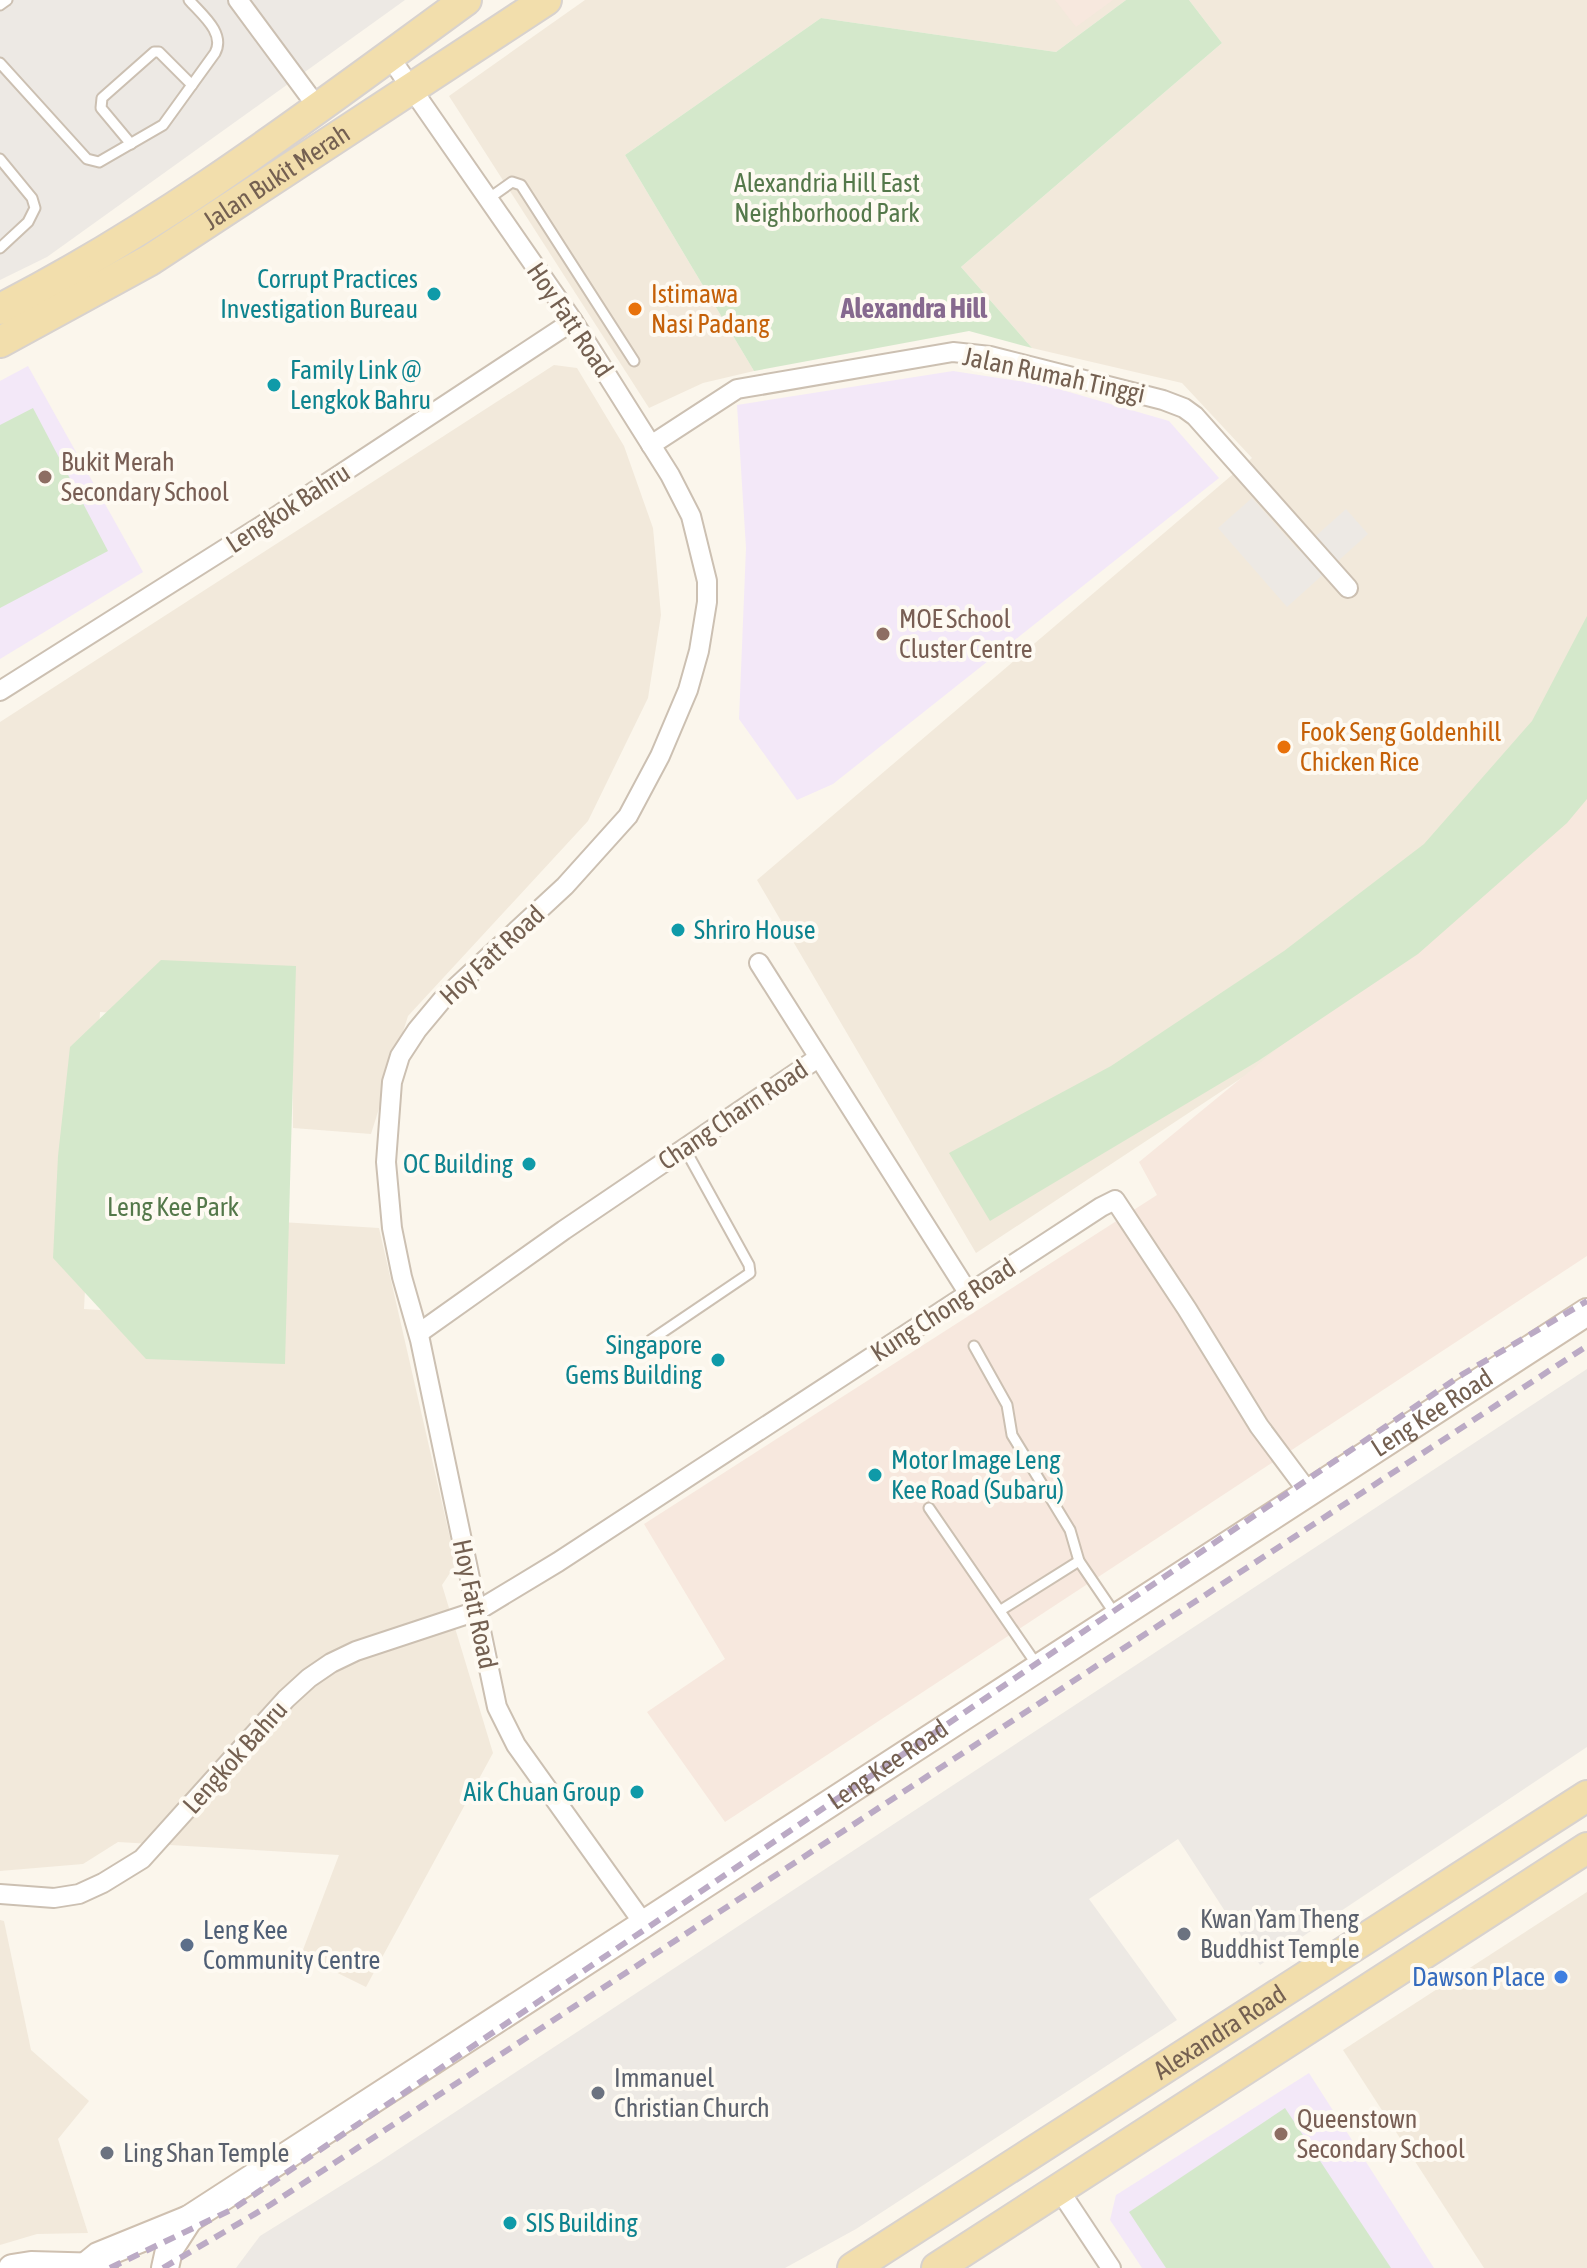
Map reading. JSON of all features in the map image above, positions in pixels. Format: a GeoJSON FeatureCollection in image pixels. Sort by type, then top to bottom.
{"type":"FeatureCollection","features":[{"type":"Feature","properties":{"kind":"main road","name":"Jalan Bukit Merah"},"geometry":{"type":"LineString","coordinates":[[0,309],[149,226],[466,0]]}},
{"type":"Feature","properties":{"kind":"main road","name":"Jalan Bukit Merah"},"geometry":{"type":"LineString","coordinates":[[0,342],[150,260],[546,0]]}},
{"type":"Feature","properties":{"kind":"main road","name":"Alexandra Road"},"geometry":{"type":"LineString","coordinates":[[853,2268],[1587,1796]]}},
{"type":"Feature","properties":{"kind":"main road","name":"Alexandra Road"},"geometry":{"type":"LineString","coordinates":[[937,2268],[1587,1848]]}},
{"type":"Feature","properties":{"kind":"main road"},"geometry":{"type":"LineString","coordinates":[[1229,2026],[1253,2062]]}},
{"type":"Feature","properties":{"kind":"street"},"geometry":{"type":"LineString","coordinates":[[238,0],[318,108]]}},
{"type":"Feature","properties":{"kind":"street","name":"Hoy Fatt Road"},"geometry":{"type":"LineString","coordinates":[[389,56],[573,321],[651,445],[691,516],[707,581],[699,651],[688,690],[667,741],[628,816],[565,886],[442,1000],[417,1030],[400,1056],[388,1109],[386,1162],[392,1228],[402,1277],[419,1333],[497,1707],[510,1735],[644,1924]]}},
{"type":"Feature","properties":{"kind":"street","name":"Lengkok Bahru"},"geometry":{"type":"LineString","coordinates":[[0,691],[266,523],[573,321]]}},
{"type":"Feature","properties":{"kind":"street","name":"Jalan Rumah Tinggi"},"geometry":{"type":"LineString","coordinates":[[651,445],[737,389],[953,352],[990,356],[1184,408],[1195,416],[1348,588]]}},
{"type":"Feature","properties":{"kind":"street"},"geometry":{"type":"LineString","coordinates":[[759,963],[818,1058]]}},
{"type":"Feature","properties":{"kind":"street","name":"Chang Charn Road"},"geometry":{"type":"LineString","coordinates":[[419,1333],[564,1230],[818,1058],[969,1294]]}},
{"type":"Feature","properties":{"kind":"street","name":"Kung Chong Road"},"geometry":{"type":"LineString","coordinates":[[477,1611],[558,1562],[1115,1200],[1259,1426],[1309,1493]]}},
{"type":"Feature","properties":{"kind":"street","name":"Leng Kee Road"},"geometry":{"type":"LineString","coordinates":[[98,2266],[98,2256],[189,2219],[1587,1312]]}},
{"type":"Feature","properties":{"kind":"street","name":"Lengkok Bahru"},"geometry":{"type":"LineString","coordinates":[[0,1894],[54,1898],[79,1894],[103,1883],[142,1859],[286,1699],[309,1678],[356,1651],[477,1611]]}},
{"type":"Feature","properties":{"kind":"street"},"geometry":{"type":"LineString","coordinates":[[1058,2188],[1111,2268]]}},
{"type":"Feature","properties":{"kind":"street","name":"Leng Kee Road"},"geometry":{"type":"LineString","coordinates":[[165,2268],[169,2250],[189,2219]]}},
{"type":"Feature","properties":{"kind":"street"},"geometry":{"type":"LineString","coordinates":[[12,2268],[31,2265],[98,2266]]}},
{"type":"Feature","properties":{"kind":"lane"},"geometry":{"type":"LineString","coordinates":[[0,5],[7,0]]}},
{"type":"Feature","properties":{"kind":"lane"},"geometry":{"type":"LineString","coordinates":[[0,63],[90,162],[99,162],[163,125],[215,53],[220,40],[189,0]]}},
{"type":"Feature","properties":{"kind":"lane"},"geometry":{"type":"LineString","coordinates":[[131,144],[101,108],[102,98],[154,52],[166,57],[192,85]]}},
{"type":"Feature","properties":{"kind":"lane"},"geometry":{"type":"LineString","coordinates":[[0,159],[32,198],[35,208],[28,222],[0,248]]}},
{"type":"Feature","properties":{"kind":"lane"},"geometry":{"type":"LineString","coordinates":[[487,200],[512,182],[521,185],[634,361]]}},
{"type":"Feature","properties":{"kind":"lane"},"geometry":{"type":"LineString","coordinates":[[651,1340],[750,1273],[749,1265],[685,1149]]}},
{"type":"Feature","properties":{"kind":"lane"},"geometry":{"type":"LineString","coordinates":[[974,1346],[1007,1405],[1012,1435],[1070,1530],[1079,1561],[1117,1617]]}},
{"type":"Feature","properties":{"kind":"lane"},"geometry":{"type":"LineString","coordinates":[[929,1508],[1039,1668]]}},
{"type":"Feature","properties":{"kind":"lane"},"geometry":{"type":"LineString","coordinates":[[1001,1610],[1079,1561]]}},
{"type":"Feature","properties":{"kind":"shaded area"},"geometry":{"type":"Polygon","coordinates":[[[0,0],[405,0],[47,257],[0,280],[0,0]]]}},
{"type":"Feature","properties":{"kind":"shaded area"},"geometry":{"type":"Polygon","coordinates":[[[585,0],[1126,0],[1056,52],[821,18],[625,155],[754,371],[703,383],[649,408],[449,96],[585,0]]]}},
{"type":"Feature","properties":{"kind":"shaded area"},"geometry":{"type":"Polygon","coordinates":[[[1055,0],[1113,0],[1076,27],[1055,0]]]}},
{"type":"Feature","properties":{"kind":"shaded area"},"geometry":{"type":"Polygon","coordinates":[[[1189,0],[1587,0],[1587,796],[1375,990],[976,1253],[757,880],[1252,458],[1182,383],[1032,348],[961,267],[1222,43],[1189,0]]]}},
{"type":"Feature","properties":{"kind":"shaded area"},"geometry":{"type":"Polygon","coordinates":[[[554,365],[577,368],[624,446],[653,528],[661,615],[648,698],[588,821],[408,1016],[371,1134],[293,1128],[292,1025],[100,1012],[84,1309],[273,1321],[281,1222],[379,1228],[456,1564],[442,1585],[493,1753],[366,1987],[301,1955],[339,1855],[118,1842],[83,1864],[0,1871],[0,722],[554,365]]]}},
{"type":"Feature","properties":{"kind":"shaded area","name":"Bukit Merah Secondary School"},"geometry":{"type":"Polygon","coordinates":[[[28,366],[143,572],[0,659],[0,381],[28,366]]]}},
{"type":"Feature","properties":{"kind":"shaded area","name":"MOE School Cluster Centre"},"geometry":{"type":"Polygon","coordinates":[[[953,371],[1045,385],[1169,421],[1219,478],[833,784],[797,800],[739,719],[746,548],[737,405],[953,371]]]}},
{"type":"Feature","properties":{"kind":"shaded area"},"geometry":{"type":"Polygon","coordinates":[[[1252,498],[1299,551],[1346,509],[1368,534],[1287,607],[1218,528],[1252,498]]]}},
{"type":"Feature","properties":{"kind":"shaded area"},"geometry":{"type":"Polygon","coordinates":[[[1587,795],[1587,1256],[725,1822],[647,1712],[725,1659],[644,1524],[1157,1195],[1139,1162],[1587,795]]]}},
{"type":"Feature","properties":{"kind":"shaded area"},"geometry":{"type":"Polygon","coordinates":[[[1587,1369],[1587,1747],[1260,1965],[1178,1839],[1089,1899],[1177,2020],[856,2229],[785,2268],[236,2268],[260,2236],[379,2162],[1587,1369]]]}},
{"type":"Feature","properties":{"kind":"shaded area"},"geometry":{"type":"Polygon","coordinates":[[[1587,1892],[1587,2268],[1484,2268],[1343,2050],[1587,1892]]]}},
{"type":"Feature","properties":{"kind":"shaded area"},"geometry":{"type":"Polygon","coordinates":[[[0,1920],[4,1921],[31,2050],[89,2101],[58,2139],[88,2233],[37,2234],[0,2245],[0,1920]]]}},
{"type":"Feature","properties":{"kind":"shaded area","name":"Queenstown Secondary School"},"geometry":{"type":"Polygon","coordinates":[[[1309,2073],[1434,2268],[1142,2268],[1110,2220],[1116,2195],[1309,2073]]]}},
{"type":"Feature","properties":{"kind":"green space","name":"Alexandria Hill East Neighborhood Park"},"geometry":{"type":"Polygon","coordinates":[[[1126,0],[1189,0],[1222,43],[961,267],[1032,348],[969,331],[754,371],[625,155],[821,18],[1056,52],[1126,0]]]}},
{"type":"Feature","properties":{"kind":"green space"},"geometry":{"type":"Polygon","coordinates":[[[33,408],[108,551],[0,608],[0,425],[33,408]]]}},
{"type":"Feature","properties":{"kind":"green space"},"geometry":{"type":"Polygon","coordinates":[[[1587,616],[1587,799],[1567,823],[1418,954],[1258,1061],[990,1221],[949,1153],[1111,1066],[1284,951],[1424,844],[1532,721],[1587,616]]]}},
{"type":"Feature","properties":{"kind":"green space","name":"Leng Kee Park"},"geometry":{"type":"Polygon","coordinates":[[[161,960],[296,966],[285,1364],[146,1359],[53,1258],[58,1156],[70,1047],[161,960]]]}},
{"type":"Feature","properties":{"kind":"green space","name":"Queenstown Secondary School"},"geometry":{"type":"Polygon","coordinates":[[[1285,2108],[1391,2268],[1166,2268],[1129,2212],[1285,2108]]]}},
{"type":"Feature","properties":{"kind":"railway"},"geometry":{"type":"LineString","coordinates":[[110,2268],[233,2209],[1463,1374],[1587,1301]]}},
{"type":"Feature","properties":{"kind":"railway"},"geometry":{"type":"LineString","coordinates":[[163,2268],[270,2205],[1587,1346]]}},
{"type":"Feature","properties":{"kind":"place","name":"Corrupt Practices Investigation Bureau"},"geometry":{"type":"Point","coordinates":[434,294]}},
{"type":"Feature","properties":{"kind":"place","name":"Istimawa Nasi Padang"},"geometry":{"type":"Point","coordinates":[635,309]}},
{"type":"Feature","properties":{"kind":"place","name":"Family Link @ Lengkok Bahru"},"geometry":{"type":"Point","coordinates":[274,385]}},
{"type":"Feature","properties":{"kind":"place","name":"Bukit Merah Secondary School"},"geometry":{"type":"Point","coordinates":[45,477]}},
{"type":"Feature","properties":{"kind":"place","name":"MOE School Cluster Centre"},"geometry":{"type":"Point","coordinates":[883,634]}},
{"type":"Feature","properties":{"kind":"place","name":"Fook Seng Goldenhill Chicken Rice"},"geometry":{"type":"Point","coordinates":[1284,747]}},
{"type":"Feature","properties":{"kind":"place","name":"Shriro House"},"geometry":{"type":"Point","coordinates":[678,930]}},
{"type":"Feature","properties":{"kind":"place","name":"OC Building"},"geometry":{"type":"Point","coordinates":[529,1164]}},
{"type":"Feature","properties":{"kind":"place","name":"Singapore Gems Building"},"geometry":{"type":"Point","coordinates":[718,1360]}},
{"type":"Feature","properties":{"kind":"place","name":"Motor Image Leng Kee Road (Subaru)"},"geometry":{"type":"Point","coordinates":[875,1475]}},
{"type":"Feature","properties":{"kind":"place","name":"Aik Chuan Group"},"geometry":{"type":"Point","coordinates":[637,1792]}},
{"type":"Feature","properties":{"kind":"place","name":"Kwan Yam Theng Buddhist Temple"},"geometry":{"type":"Point","coordinates":[1184,1934]}},
{"type":"Feature","properties":{"kind":"place","name":"Leng Kee Community Centre"},"geometry":{"type":"Point","coordinates":[187,1945]}},
{"type":"Feature","properties":{"kind":"place","name":"Dawson Place"},"geometry":{"type":"Point","coordinates":[1561,1977]}},
{"type":"Feature","properties":{"kind":"place","name":"Immanuel Christian Church"},"geometry":{"type":"Point","coordinates":[598,2093]}},
{"type":"Feature","properties":{"kind":"place","name":"Queenstown Secondary School"},"geometry":{"type":"Point","coordinates":[1281,2134]}},
{"type":"Feature","properties":{"kind":"place","name":"Ling Shan Temple"},"geometry":{"type":"Point","coordinates":[107,2153]}},
{"type":"Feature","properties":{"kind":"place","name":"SIS Building"},"geometry":{"type":"Point","coordinates":[510,2223]}},
{"type":"Feature","properties":{"kind":"district","name":"Alexandra Hill"},"geometry":{"type":"Point","coordinates":[914,308]}}]}
